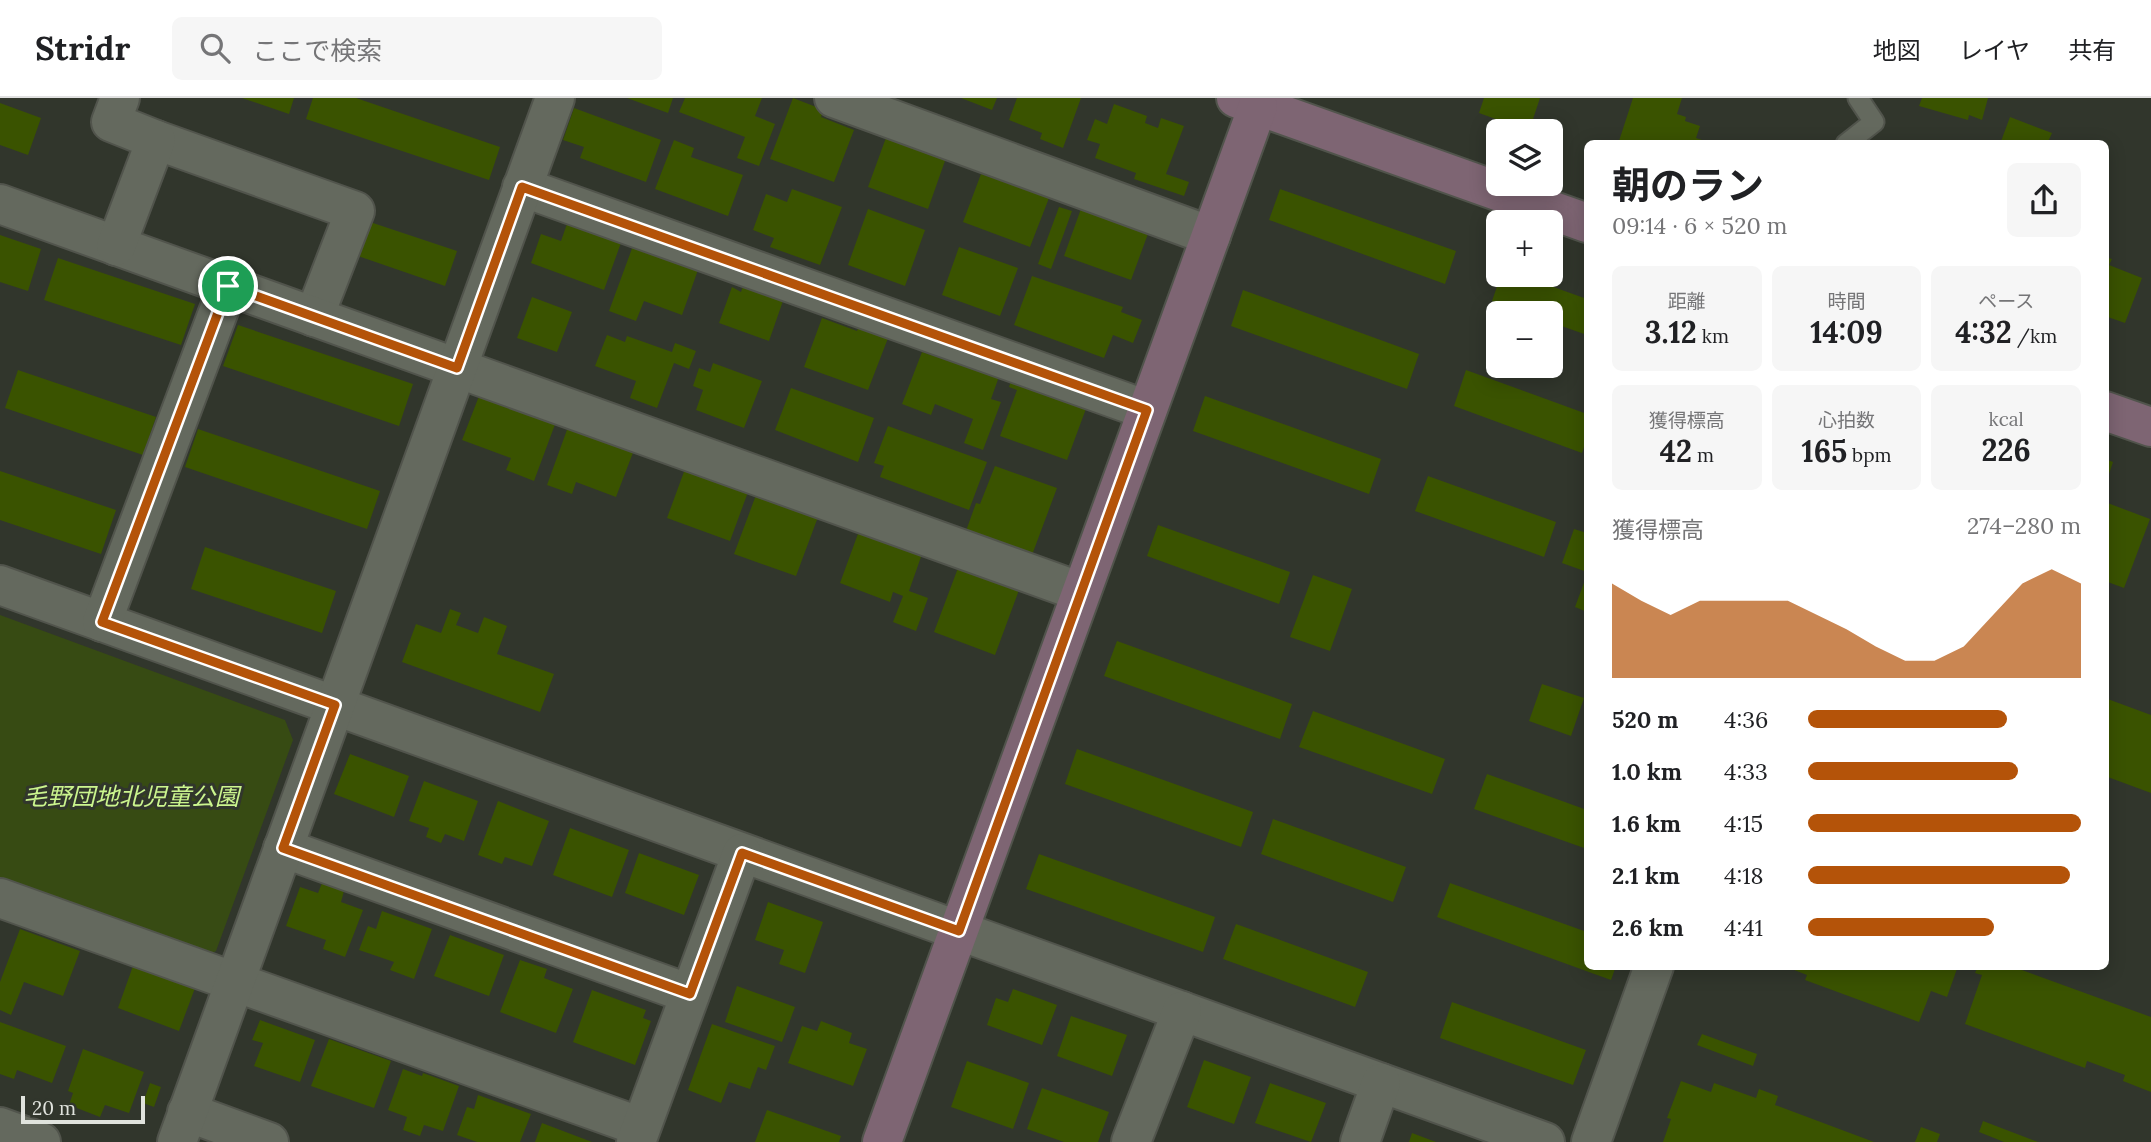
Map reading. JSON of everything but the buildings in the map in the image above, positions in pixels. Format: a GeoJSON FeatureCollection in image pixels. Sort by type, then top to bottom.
{"type":"FeatureCollection","features":[{"type":"Feature","properties":{"kind":"street"},"geometry":{"type":"LineString","coordinates":[[120,98],[111,122],[355,211],[314,317]]}},
{"type":"Feature","properties":{"kind":"street"},"geometry":{"type":"LineString","coordinates":[[269,1142],[182,1127],[555,98]]}},
{"type":"Feature","properties":{"kind":"street"},"geometry":{"type":"LineString","coordinates":[[834,98],[1211,236]]}},
{"type":"Feature","properties":{"kind":"street"},"geometry":{"type":"LineString","coordinates":[[882,1142],[1211,236],[1247,102],[1584,222]]}},
{"type":"Feature","properties":{"kind":"street"},"geometry":{"type":"LineString","coordinates":[[116,246],[156,140]]}},
{"type":"Feature","properties":{"kind":"street"},"geometry":{"type":"LineString","coordinates":[[522,187],[1147,410]]}},
{"type":"Feature","properties":{"kind":"street"},"geometry":{"type":"LineString","coordinates":[[0,204],[1081,592]]}},
{"type":"Feature","properties":{"kind":"street"},"geometry":{"type":"LineString","coordinates":[[102,622],[228,286]]}},
{"type":"Feature","properties":{"kind":"street"},"geometry":{"type":"LineString","coordinates":[[2109,412],[2151,428]]}},
{"type":"Feature","properties":{"kind":"street"},"geometry":{"type":"LineString","coordinates":[[0,585],[1545,1142]]}},
{"type":"Feature","properties":{"kind":"street"},"geometry":{"type":"LineString","coordinates":[[283,848],[690,994]]}},
{"type":"Feature","properties":{"kind":"street"},"geometry":{"type":"LineString","coordinates":[[0,898],[234,982],[638,1134],[742,853]]}},
{"type":"Feature","properties":{"kind":"street"},"geometry":{"type":"LineString","coordinates":[[1591,1142],[1653,970]]}},
{"type":"Feature","properties":{"kind":"street"},"geometry":{"type":"LineString","coordinates":[[1131,1142],[1182,1012]]}},
{"type":"Feature","properties":{"kind":"street"},"geometry":{"type":"LineString","coordinates":[[1360,1142],[1381,1083]]}},
{"type":"Feature","properties":{"kind":"street"},"geometry":{"type":"LineString","coordinates":[[0,1127],[41,1142]]}},
{"type":"Feature","properties":{"kind":"lane"},"geometry":{"type":"LineString","coordinates":[[1851,140],[1874,122],[1858,98]]}},
{"type":"Feature","properties":{"kind":"green space","name":"毛野団地北児童公園"},"geometry":{"type":"Polygon","coordinates":[[[0,615],[285,720],[293,740],[216,951],[203,957],[0,884],[0,615]]]}},
{"type":"Feature","properties":{"kind":"route"},"geometry":{"type":"LineString","coordinates":[[522,187],[1147,410],[959,931],[742,853],[690,994],[283,848],[335,705],[102,622],[228,286],[457,368],[522,187]]}}]}
